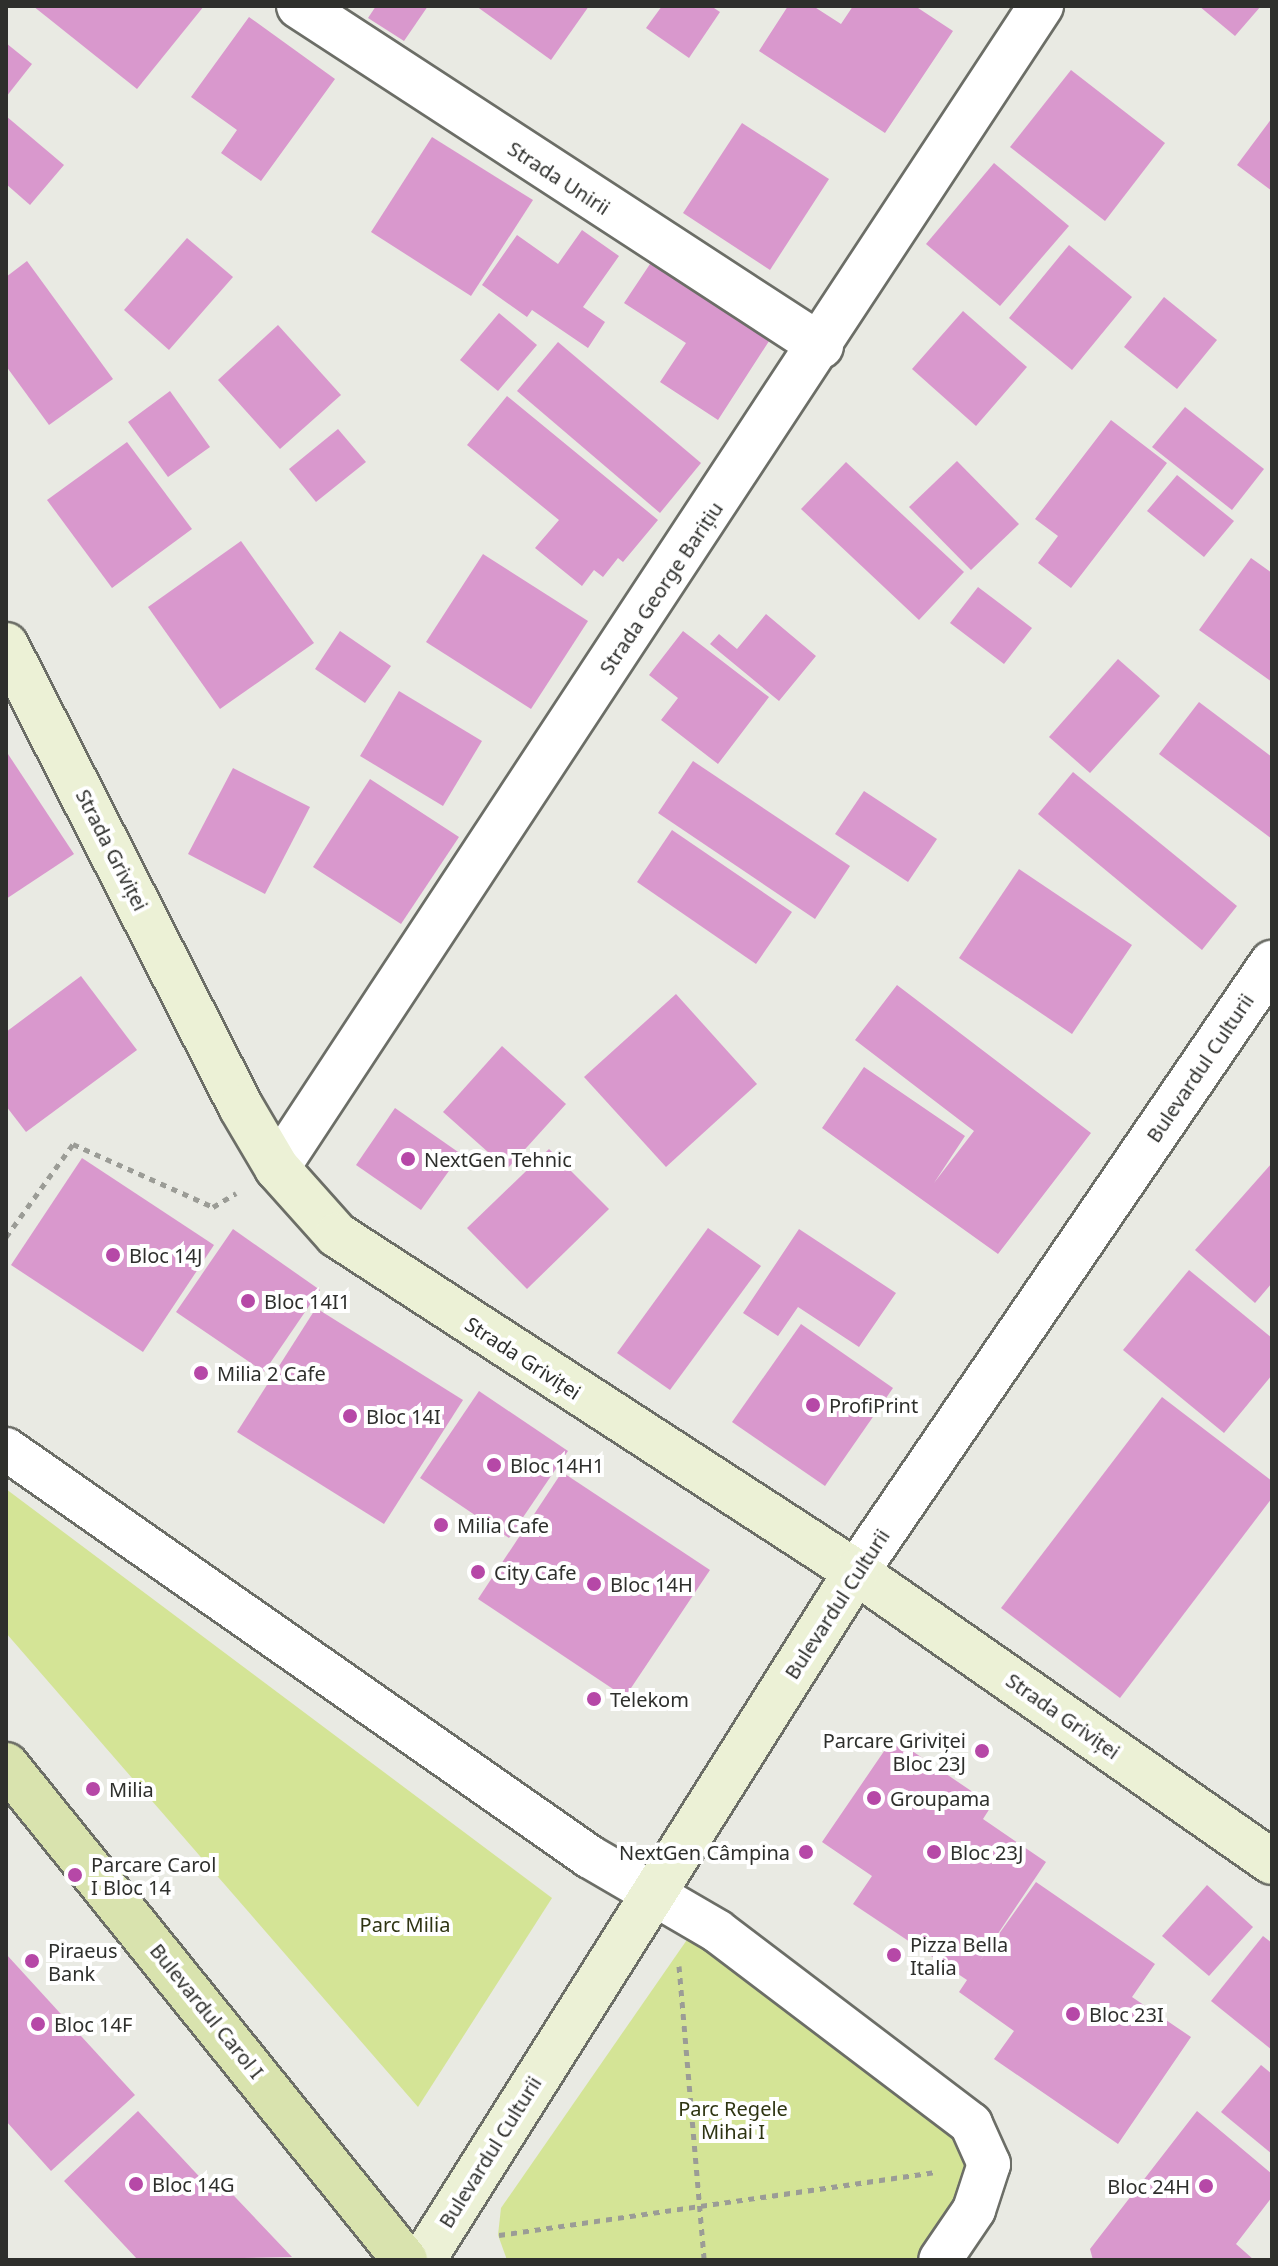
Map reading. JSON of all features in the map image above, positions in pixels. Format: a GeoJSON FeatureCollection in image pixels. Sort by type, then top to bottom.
{"type":"FeatureCollection","features":[{"type":"Feature","properties":{"kind":"main road","name":"Strada Griviței"},"geometry":{"type":"LineString","coordinates":[[6,645],[277,1168],[337,1235],[378,1265],[856,1572],[1272,1862]]}},
{"type":"Feature","properties":{"kind":"main road","name":"Bulevardul Culturii"},"geometry":{"type":"LineString","coordinates":[[423,2260],[856,1572]]}},
{"type":"Feature","properties":{"kind":"main road","name":"Bulevardul Carol I"},"geometry":{"type":"LineString","coordinates":[[6,1765],[405,2260]]}},
{"type":"Feature","properties":{"kind":"street","name":"Strada Unirii"},"geometry":{"type":"LineString","coordinates":[[299,6],[821,346]]}},
{"type":"Feature","properties":{"kind":"street","name":"Strada George Barițiu"},"geometry":{"type":"LineString","coordinates":[[277,1168],[821,346],[1041,6]]}},
{"type":"Feature","properties":{"kind":"street","name":"Bulevardul Culturii"},"geometry":{"type":"LineString","coordinates":[[856,1572],[1272,963]]}},
{"type":"Feature","properties":{"kind":"street"},"geometry":{"type":"LineString","coordinates":[[6,1449],[590,1857],[717,1931],[971,2124],[989,2164],[974,2210],[940,2260]]}},
{"type":"Feature","properties":{"kind":"path"},"geometry":{"type":"LineString","coordinates":[[6,1237],[73,1144],[213,1207],[277,1168]]}},
{"type":"Feature","properties":{"kind":"path"},"geometry":{"type":"LineString","coordinates":[[678,1954],[704,2260]]}},
{"type":"Feature","properties":{"kind":"path"},"geometry":{"type":"LineString","coordinates":[[498,2235],[989,2164]]}},
{"type":"Feature","properties":{"kind":"green space","name":"Parc Milia"},"geometry":{"type":"Polygon","coordinates":[[[6,1489],[552,1898],[418,2107],[6,1633],[6,1489]]]}},
{"type":"Feature","properties":{"kind":"green space","name":"Parc Regele Mihai I"},"geometry":{"type":"Polygon","coordinates":[[[700,1921],[989,2164],[940,2260],[507,2260],[498,2235],[501,2208],[700,1921]]]}},
{"type":"Feature","properties":{"kind":"building"},"geometry":{"type":"Polygon","coordinates":[[[33,6],[204,6],[137,89],[33,6]]]}},
{"type":"Feature","properties":{"kind":"building"},"geometry":{"type":"Polygon","coordinates":[[[376,6],[428,6],[404,41],[368,18],[376,6]]]}},
{"type":"Feature","properties":{"kind":"building"},"geometry":{"type":"Polygon","coordinates":[[[476,6],[589,6],[551,60],[476,6]]]}},
{"type":"Feature","properties":{"kind":"building"},"geometry":{"type":"Polygon","coordinates":[[[662,6],[711,6],[720,12],[689,58],[646,28],[662,6]]]}},
{"type":"Feature","properties":{"kind":"building"},"geometry":{"type":"Polygon","coordinates":[[[788,6],[813,6],[841,24],[853,6],[915,6],[953,31],[885,133],[759,51],[788,6]]]}},
{"type":"Feature","properties":{"kind":"building"},"geometry":{"type":"Polygon","coordinates":[[[1199,6],[1261,6],[1235,36],[1199,6]]]}},
{"type":"Feature","properties":{"kind":"building"},"geometry":{"type":"Polygon","coordinates":[[[249,17],[335,79],[261,181],[221,153],[237,130],[191,97],[249,17]]]}},
{"type":"Feature","properties":{"kind":"building"},"geometry":{"type":"Polygon","coordinates":[[[6,43],[32,64],[6,97],[6,43]]]}},
{"type":"Feature","properties":{"kind":"building"},"geometry":{"type":"Polygon","coordinates":[[[1071,70],[1165,143],[1105,221],[1010,147],[1071,70]]]}},
{"type":"Feature","properties":{"kind":"building"},"geometry":{"type":"Polygon","coordinates":[[[6,116],[64,165],[30,205],[6,184],[6,116]]]}},
{"type":"Feature","properties":{"kind":"building"},"geometry":{"type":"Polygon","coordinates":[[[1272,118],[1272,191],[1237,165],[1272,118]]]}},
{"type":"Feature","properties":{"kind":"building"},"geometry":{"type":"Polygon","coordinates":[[[742,123],[829,179],[770,270],[683,213],[742,123]]]}},
{"type":"Feature","properties":{"kind":"building"},"geometry":{"type":"Polygon","coordinates":[[[432,137],[533,200],[471,296],[371,232],[432,137]]]}},
{"type":"Feature","properties":{"kind":"building"},"geometry":{"type":"Polygon","coordinates":[[[994,163],[1069,226],[1000,306],[926,244],[994,163]]]}},
{"type":"Feature","properties":{"kind":"building"},"geometry":{"type":"Polygon","coordinates":[[[582,230],[619,256],[583,307],[605,322],[588,348],[532,310],[527,317],[482,285],[517,235],[558,264],[582,230]]]}},
{"type":"Feature","properties":{"kind":"building"},"geometry":{"type":"Polygon","coordinates":[[[187,238],[233,277],[169,350],[124,310],[187,238]]]}},
{"type":"Feature","properties":{"kind":"building"},"geometry":{"type":"Polygon","coordinates":[[[1069,245],[1132,297],[1072,370],[1009,318],[1069,245]]]}},
{"type":"Feature","properties":{"kind":"building"},"geometry":{"type":"Polygon","coordinates":[[[27,261],[113,379],[49,425],[6,366],[6,277],[27,261]]]}},
{"type":"Feature","properties":{"kind":"building"},"geometry":{"type":"Polygon","coordinates":[[[652,261],[771,338],[718,420],[660,382],[686,343],[624,303],[652,261]]]}},
{"type":"Feature","properties":{"kind":"building"},"geometry":{"type":"Polygon","coordinates":[[[1164,297],[1217,340],[1177,389],[1124,347],[1164,297]]]}},
{"type":"Feature","properties":{"kind":"building"},"geometry":{"type":"Polygon","coordinates":[[[963,311],[1027,367],[976,426],[912,369],[963,311]]]}},
{"type":"Feature","properties":{"kind":"building"},"geometry":{"type":"Polygon","coordinates":[[[499,313],[537,345],[498,391],[460,360],[499,313]]]}},
{"type":"Feature","properties":{"kind":"building"},"geometry":{"type":"Polygon","coordinates":[[[278,325],[341,395],[280,449],[218,380],[278,325]]]}},
{"type":"Feature","properties":{"kind":"building"},"geometry":{"type":"Polygon","coordinates":[[[558,342],[701,463],[660,513],[517,391],[558,342]]]}},
{"type":"Feature","properties":{"kind":"building"},"geometry":{"type":"Polygon","coordinates":[[[170,391],[210,447],[168,477],[128,422],[170,391]]]}},
{"type":"Feature","properties":{"kind":"building"},"geometry":{"type":"Polygon","coordinates":[[[507,396],[658,520],[623,562],[618,558],[603,577],[594,570],[582,586],[535,548],[559,520],[467,445],[507,396]]]}},
{"type":"Feature","properties":{"kind":"building"},"geometry":{"type":"Polygon","coordinates":[[[1185,407],[1264,469],[1232,510],[1152,447],[1185,407]]]}},
{"type":"Feature","properties":{"kind":"building"},"geometry":{"type":"Polygon","coordinates":[[[1111,420],[1167,463],[1071,588],[1038,563],[1058,536],[1035,519],[1111,420]]]}},
{"type":"Feature","properties":{"kind":"building"},"geometry":{"type":"Polygon","coordinates":[[[338,429],[366,462],[316,502],[289,469],[338,429]]]}},
{"type":"Feature","properties":{"kind":"building"},"geometry":{"type":"Polygon","coordinates":[[[127,442],[192,529],[112,588],[47,500],[127,442]]]}},
{"type":"Feature","properties":{"kind":"building"},"geometry":{"type":"Polygon","coordinates":[[[957,461],[1019,524],[971,570],[909,507],[957,461]]]}},
{"type":"Feature","properties":{"kind":"building"},"geometry":{"type":"Polygon","coordinates":[[[846,462],[964,572],[919,620],[801,509],[846,462]]]}},
{"type":"Feature","properties":{"kind":"building"},"geometry":{"type":"Polygon","coordinates":[[[1177,475],[1234,521],[1204,557],[1147,511],[1177,475]]]}},
{"type":"Feature","properties":{"kind":"building"},"geometry":{"type":"Polygon","coordinates":[[[241,541],[314,643],[220,709],[148,607],[241,541]]]}},
{"type":"Feature","properties":{"kind":"building"},"geometry":{"type":"Polygon","coordinates":[[[483,554],[588,621],[531,709],[426,642],[483,554]]]}},
{"type":"Feature","properties":{"kind":"building"},"geometry":{"type":"Polygon","coordinates":[[[1251,558],[1272,573],[1272,682],[1199,630],[1251,558]]]}},
{"type":"Feature","properties":{"kind":"building"},"geometry":{"type":"Polygon","coordinates":[[[978,587],[1032,628],[1004,664],[950,623],[978,587]]]}},
{"type":"Feature","properties":{"kind":"building"},"geometry":{"type":"Polygon","coordinates":[[[766,614],[816,656],[779,701],[710,644],[719,634],[737,649],[766,614]]]}},
{"type":"Feature","properties":{"kind":"building"},"geometry":{"type":"Polygon","coordinates":[[[340,631],[391,666],[365,703],[315,669],[340,631]]]}},
{"type":"Feature","properties":{"kind":"building"},"geometry":{"type":"Polygon","coordinates":[[[683,631],[769,697],[718,764],[661,720],[678,698],[649,675],[683,631]]]}},
{"type":"Feature","properties":{"kind":"building"},"geometry":{"type":"Polygon","coordinates":[[[1118,659],[1160,696],[1090,773],[1049,737],[1118,659]]]}},
{"type":"Feature","properties":{"kind":"building"},"geometry":{"type":"Polygon","coordinates":[[[399,691],[482,741],[443,806],[360,756],[399,691]]]}},
{"type":"Feature","properties":{"kind":"building"},"geometry":{"type":"Polygon","coordinates":[[[1199,702],[1272,757],[1272,839],[1159,754],[1199,702]]]}},
{"type":"Feature","properties":{"kind":"building"},"geometry":{"type":"Polygon","coordinates":[[[6,751],[74,854],[6,899],[6,751]]]}},
{"type":"Feature","properties":{"kind":"building"},"geometry":{"type":"Polygon","coordinates":[[[693,761],[850,866],[815,919],[658,813],[693,761]]]}},
{"type":"Feature","properties":{"kind":"building"},"geometry":{"type":"Polygon","coordinates":[[[233,768],[310,807],[265,894],[188,854],[233,768]]]}},
{"type":"Feature","properties":{"kind":"building"},"geometry":{"type":"Polygon","coordinates":[[[1073,772],[1237,906],[1202,950],[1038,814],[1073,772]]]}},
{"type":"Feature","properties":{"kind":"building"},"geometry":{"type":"Polygon","coordinates":[[[370,779],[459,837],[401,924],[313,867],[370,779]]]}},
{"type":"Feature","properties":{"kind":"building"},"geometry":{"type":"Polygon","coordinates":[[[864,791],[937,839],[908,882],[835,834],[864,791]]]}},
{"type":"Feature","properties":{"kind":"building"},"geometry":{"type":"Polygon","coordinates":[[[672,830],[792,912],[756,964],[637,882],[672,830]]]}},
{"type":"Feature","properties":{"kind":"building"},"geometry":{"type":"Polygon","coordinates":[[[1019,869],[1132,945],[1072,1034],[959,958],[1019,869]]]}},
{"type":"Feature","properties":{"kind":"building"},"geometry":{"type":"Polygon","coordinates":[[[81,976],[137,1050],[26,1132],[6,1106],[6,1032],[81,976]]]}},
{"type":"Feature","properties":{"kind":"building"},"geometry":{"type":"Polygon","coordinates":[[[897,985],[1091,1133],[998,1254],[822,1128],[864,1067],[965,1136],[934,1183],[974,1131],[855,1040],[897,985]]]}},
{"type":"Feature","properties":{"kind":"building"},"geometry":{"type":"Polygon","coordinates":[[[676,994],[757,1084],[666,1167],[584,1077],[676,994]]]}},
{"type":"Feature","properties":{"kind":"building"},"geometry":{"type":"Polygon","coordinates":[[[502,1046],[566,1104],[507,1169],[443,1112],[502,1046]]]}},
{"type":"Feature","properties":{"kind":"building","name":"NextGen Tehnic"},"geometry":{"type":"Polygon","coordinates":[[[395,1108],[461,1154],[421,1210],[356,1165],[395,1108]]]}},
{"type":"Feature","properties":{"kind":"building"},"geometry":{"type":"Polygon","coordinates":[[[549,1149],[609,1209],[527,1289],[467,1228],[549,1149]]]}},
{"type":"Feature","properties":{"kind":"building","name":"Bloc 14J"},"geometry":{"type":"Polygon","coordinates":[[[82,1158],[214,1245],[143,1352],[11,1265],[82,1158]]]}},
{"type":"Feature","properties":{"kind":"building"},"geometry":{"type":"Polygon","coordinates":[[[1272,1163],[1272,1283],[1255,1303],[1195,1250],[1272,1163]]]}},
{"type":"Feature","properties":{"kind":"building"},"geometry":{"type":"Polygon","coordinates":[[[708,1228],[761,1266],[670,1390],[617,1353],[708,1228]]]}},
{"type":"Feature","properties":{"kind":"building","name":"Bloc 14I1"},"geometry":{"type":"Polygon","coordinates":[[[233,1229],[320,1290],[264,1372],[176,1312],[233,1229]]]}},
{"type":"Feature","properties":{"kind":"building"},"geometry":{"type":"Polygon","coordinates":[[[799,1229],[896,1293],[859,1347],[798,1307],[778,1336],[743,1313],[799,1229]]]}},
{"type":"Feature","properties":{"kind":"building"},"geometry":{"type":"Polygon","coordinates":[[[1189,1270],[1272,1338],[1272,1375],[1224,1433],[1123,1350],[1189,1270]]]}},
{"type":"Feature","properties":{"kind":"building","name":"Bloc 14I"},"geometry":{"type":"Polygon","coordinates":[[[316,1308],[463,1400],[384,1524],[237,1432],[316,1308]]]}},
{"type":"Feature","properties":{"kind":"building","name":"ProfiPrint"},"geometry":{"type":"Polygon","coordinates":[[[801,1324],[893,1388],[825,1486],[732,1422],[801,1324]]]}},
{"type":"Feature","properties":{"kind":"building","name":"Bloc 14H1"},"geometry":{"type":"Polygon","coordinates":[[[479,1391],[568,1451],[509,1538],[420,1478],[479,1391]]]}},
{"type":"Feature","properties":{"kind":"building"},"geometry":{"type":"Polygon","coordinates":[[[1162,1397],[1272,1481],[1272,1498],[1120,1698],[1001,1608],[1162,1397]]]}},
{"type":"Feature","properties":{"kind":"building","name":"Bloc 14H"},"geometry":{"type":"Polygon","coordinates":[[[562,1472],[710,1570],[625,1697],[478,1599],[562,1472]]]}},
{"type":"Feature","properties":{"kind":"building"},"geometry":{"type":"Polygon","coordinates":[[[893,1738],[992,1805],[983,1819],[1046,1862],[979,1962],[1036,1882],[1155,1964],[1132,1997],[1191,2037],[1118,2144],[994,2059],[1014,2031],[959,1992],[967,1980],[853,1904],[872,1876],[822,1842],[893,1738]]]}},
{"type":"Feature","properties":{"kind":"building"},"geometry":{"type":"Polygon","coordinates":[[[1207,1885],[1253,1927],[1209,1976],[1162,1936],[1207,1885]]]}},
{"type":"Feature","properties":{"kind":"building"},"geometry":{"type":"Polygon","coordinates":[[[1263,1936],[1272,1943],[1272,2050],[1211,2001],[1263,1936]]]}},
{"type":"Feature","properties":{"kind":"building","name":"Bloc 14F"},"geometry":{"type":"Polygon","coordinates":[[[6,1954],[135,2095],[51,2171],[6,2121],[6,1954]]]}},
{"type":"Feature","properties":{"kind":"building"},"geometry":{"type":"Polygon","coordinates":[[[1261,2065],[1272,2074],[1272,2154],[1221,2112],[1261,2065]]]}},
{"type":"Feature","properties":{"kind":"building","name":"Bloc 14G"},"geometry":{"type":"Polygon","coordinates":[[[138,2111],[209,2187],[218,2179],[292,2257],[138,2260],[64,2181],[138,2111]]]}},
{"type":"Feature","properties":{"kind":"building","name":"Bloc 24H"},"geometry":{"type":"Polygon","coordinates":[[[1197,2111],[1272,2174],[1272,2197],[1236,2244],[1254,2260],[1093,2260],[1090,2249],[1197,2111]]]}},
{"type":"Feature","properties":{"kind":"place","name":"NextGen Tehnic"},"geometry":{"type":"Point","coordinates":[408,1159]}},
{"type":"Feature","properties":{"kind":"place","name":"Bloc 14J"},"geometry":{"type":"Point","coordinates":[113,1255]}},
{"type":"Feature","properties":{"kind":"place","name":"Bloc 14I1"},"geometry":{"type":"Point","coordinates":[248,1301]}},
{"type":"Feature","properties":{"kind":"place","name":"Milia 2 Cafe"},"geometry":{"type":"Point","coordinates":[201,1373]}},
{"type":"Feature","properties":{"kind":"place","name":"ProfiPrint"},"geometry":{"type":"Point","coordinates":[813,1405]}},
{"type":"Feature","properties":{"kind":"place","name":"Bloc 14I"},"geometry":{"type":"Point","coordinates":[350,1416]}},
{"type":"Feature","properties":{"kind":"place","name":"Bloc 14H1"},"geometry":{"type":"Point","coordinates":[494,1465]}},
{"type":"Feature","properties":{"kind":"place","name":"Milia Cafe"},"geometry":{"type":"Point","coordinates":[441,1525]}},
{"type":"Feature","properties":{"kind":"place","name":"City Cafe"},"geometry":{"type":"Point","coordinates":[478,1572]}},
{"type":"Feature","properties":{"kind":"place","name":"Bloc 14H"},"geometry":{"type":"Point","coordinates":[594,1584]}},
{"type":"Feature","properties":{"kind":"place","name":"Telekom"},"geometry":{"type":"Point","coordinates":[594,1699]}},
{"type":"Feature","properties":{"kind":"place","name":"Parcare Griviței Bloc 23J"},"geometry":{"type":"Point","coordinates":[982,1751]}},
{"type":"Feature","properties":{"kind":"place","name":"Milia"},"geometry":{"type":"Point","coordinates":[93,1789]}},
{"type":"Feature","properties":{"kind":"place","name":"Groupama"},"geometry":{"type":"Point","coordinates":[874,1798]}},
{"type":"Feature","properties":{"kind":"place","name":"NextGen Câmpina"},"geometry":{"type":"Point","coordinates":[806,1852]}},
{"type":"Feature","properties":{"kind":"place","name":"Bloc 23J"},"geometry":{"type":"Point","coordinates":[934,1852]}},
{"type":"Feature","properties":{"kind":"place","name":"Parcare Carol I Bloc 14"},"geometry":{"type":"Point","coordinates":[75,1875]}},
{"type":"Feature","properties":{"kind":"place","name":"Pizza Bella Italia"},"geometry":{"type":"Point","coordinates":[894,1955]}},
{"type":"Feature","properties":{"kind":"place","name":"Piraeus Bank"},"geometry":{"type":"Point","coordinates":[32,1961]}},
{"type":"Feature","properties":{"kind":"place","name":"Bloc 23I"},"geometry":{"type":"Point","coordinates":[1073,2014]}},
{"type":"Feature","properties":{"kind":"place","name":"Bloc 14F"},"geometry":{"type":"Point","coordinates":[38,2024]}},
{"type":"Feature","properties":{"kind":"place","name":"Bloc 14G"},"geometry":{"type":"Point","coordinates":[136,2184]}},
{"type":"Feature","properties":{"kind":"place","name":"Bloc 24H"},"geometry":{"type":"Point","coordinates":[1206,2186]}}]}
